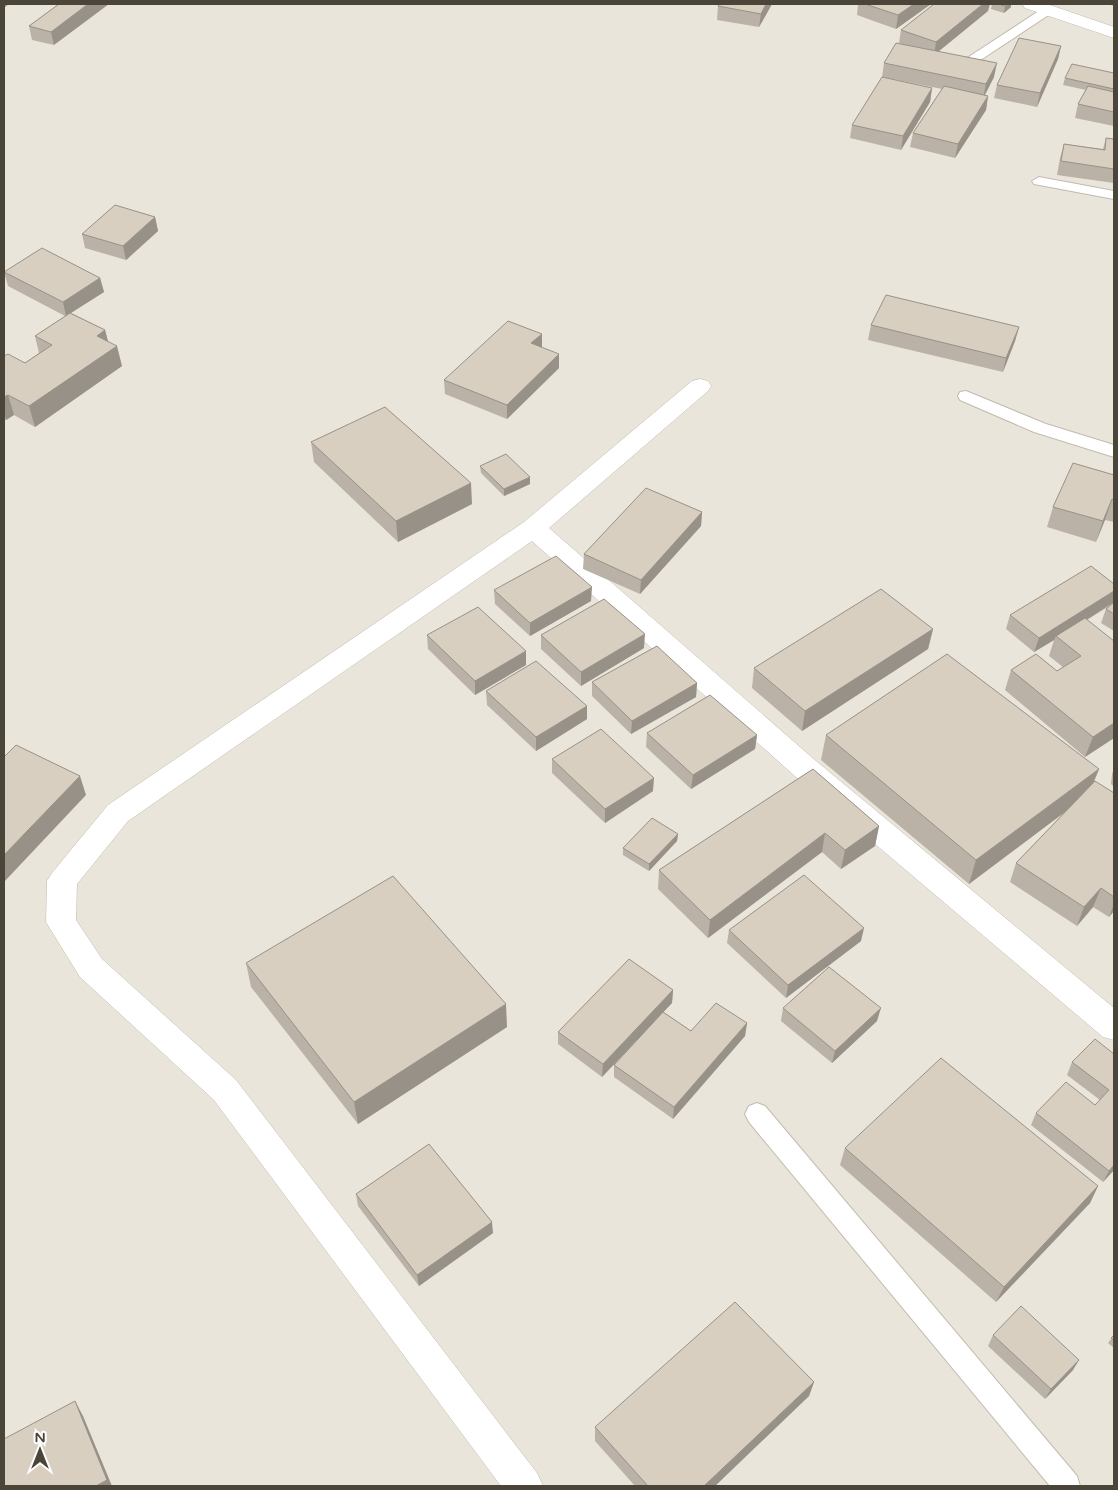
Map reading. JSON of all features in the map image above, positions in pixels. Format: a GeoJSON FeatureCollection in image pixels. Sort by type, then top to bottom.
{"type":"FeatureCollection","features":[{"type":"Feature","properties":{"kind":"street"},"geometry":{"type":"LineString","coordinates":[[1040,7],[1114,33]]}},
{"type":"Feature","properties":{"kind":"street"},"geometry":{"type":"LineString","coordinates":[[524,1486],[225,1090],[91,968],[61,922],[62,881],[118,813],[533,528],[700,386]]}},
{"type":"Feature","properties":{"kind":"street"},"geometry":{"type":"LineString","coordinates":[[533,528],[806,769],[1114,1027]]}},
{"type":"Feature","properties":{"kind":"lane"},"geometry":{"type":"LineString","coordinates":[[974,58],[1040,7]]}},
{"type":"Feature","properties":{"kind":"lane"},"geometry":{"type":"LineString","coordinates":[[1039,181],[1114,195]]}},
{"type":"Feature","properties":{"kind":"lane"},"geometry":{"type":"LineString","coordinates":[[966,396],[1040,428],[1114,451]]}},
{"type":"Feature","properties":{"kind":"lane"},"geometry":{"type":"LineString","coordinates":[[757,1114],[1067,1486]]}},
{"type":"Feature","properties":{"kind":"shaded area"},"geometry":{"type":"Polygon","coordinates":[[[4,4],[1114,4],[1114,1486],[4,1486],[4,4]]]}},
{"type":"Feature","properties":{"kind":"building"},"geometry":{"type":"Polygon","coordinates":[[[59,4],[88,4],[51,32],[29,26],[59,4]]]}},
{"type":"Feature","properties":{"kind":"building"},"geometry":{"type":"Polygon","coordinates":[[[719,4],[766,4],[761,14],[718,6],[719,4]]]}},
{"type":"Feature","properties":{"kind":"building"},"geometry":{"type":"Polygon","coordinates":[[[865,4],[914,4],[898,15],[865,4]]]}},
{"type":"Feature","properties":{"kind":"building"},"geometry":{"type":"Polygon","coordinates":[[[934,4],[983,4],[936,42],[901,30],[934,4]]]}},
{"type":"Feature","properties":{"kind":"building"},"geometry":{"type":"Polygon","coordinates":[[[1019,38],[1061,46],[1040,93],[997,85],[1019,38]]]}},
{"type":"Feature","properties":{"kind":"building"},"geometry":{"type":"Polygon","coordinates":[[[896,43],[997,63],[986,84],[884,63],[896,43]]]}},
{"type":"Feature","properties":{"kind":"building"},"geometry":{"type":"Polygon","coordinates":[[[1072,64],[1114,73],[1114,89],[1065,78],[1072,64]]]}},
{"type":"Feature","properties":{"kind":"building"},"geometry":{"type":"Polygon","coordinates":[[[882,77],[932,88],[903,136],[852,125],[882,77]]]}},
{"type":"Feature","properties":{"kind":"building"},"geometry":{"type":"Polygon","coordinates":[[[944,86],[988,96],[958,144],[913,133],[944,86]]]}},
{"type":"Feature","properties":{"kind":"building"},"geometry":{"type":"Polygon","coordinates":[[[1088,86],[1114,92],[1114,112],[1078,104],[1088,86]]]}},
{"type":"Feature","properties":{"kind":"building"},"geometry":{"type":"Polygon","coordinates":[[[1106,138],[1114,139],[1114,169],[1061,161],[1064,144],[1105,150],[1106,138]]]}},
{"type":"Feature","properties":{"kind":"building"},"geometry":{"type":"Polygon","coordinates":[[[115,205],[155,217],[123,246],[82,234],[115,205]]]}},
{"type":"Feature","properties":{"kind":"building"},"geometry":{"type":"Polygon","coordinates":[[[42,248],[100,278],[63,302],[4,272],[42,248]]]}},
{"type":"Feature","properties":{"kind":"building"},"geometry":{"type":"Polygon","coordinates":[[[886,295],[1019,327],[1006,358],[871,325],[886,295]]]}},
{"type":"Feature","properties":{"kind":"building"},"geometry":{"type":"Polygon","coordinates":[[[70,313],[105,330],[97,336],[117,346],[29,406],[8,395],[4,397],[4,356],[8,354],[25,363],[52,345],[35,336],[70,313]]]}},
{"type":"Feature","properties":{"kind":"building"},"geometry":{"type":"Polygon","coordinates":[[[508,321],[542,334],[531,343],[559,354],[507,405],[444,380],[508,321]]]}},
{"type":"Feature","properties":{"kind":"building"},"geometry":{"type":"Polygon","coordinates":[[[385,407],[471,483],[396,521],[311,442],[385,407]]]}},
{"type":"Feature","properties":{"kind":"building"},"geometry":{"type":"Polygon","coordinates":[[[506,454],[530,477],[504,489],[480,466],[506,454]]]}},
{"type":"Feature","properties":{"kind":"building"},"geometry":{"type":"Polygon","coordinates":[[[1073,463],[1114,475],[1114,500],[1112,499],[1103,521],[1053,507],[1073,463]]]}},
{"type":"Feature","properties":{"kind":"building"},"geometry":{"type":"Polygon","coordinates":[[[646,488],[702,512],[641,580],[584,554],[646,488]]]}},
{"type":"Feature","properties":{"kind":"building"},"geometry":{"type":"Polygon","coordinates":[[[556,556],[592,587],[530,623],[494,590],[556,556]]]}},
{"type":"Feature","properties":{"kind":"building"},"geometry":{"type":"Polygon","coordinates":[[[1091,566],[1114,584],[1114,591],[1039,638],[1010,615],[1091,566]]]}},
{"type":"Feature","properties":{"kind":"building"},"geometry":{"type":"Polygon","coordinates":[[[881,589],[933,629],[805,711],[754,668],[881,589]]]}},
{"type":"Feature","properties":{"kind":"building"},"geometry":{"type":"Polygon","coordinates":[[[604,599],[645,634],[581,672],[541,635],[604,599]]]}},
{"type":"Feature","properties":{"kind":"building"},"geometry":{"type":"Polygon","coordinates":[[[1114,602],[1114,614],[1106,609],[1114,602]]]}},
{"type":"Feature","properties":{"kind":"building"},"geometry":{"type":"Polygon","coordinates":[[[478,607],[526,651],[475,681],[427,635],[478,607]]]}},
{"type":"Feature","properties":{"kind":"building"},"geometry":{"type":"Polygon","coordinates":[[[1085,618],[1114,641],[1114,723],[1093,737],[1011,670],[1036,654],[1057,671],[1081,656],[1056,636],[1085,618]]]}},
{"type":"Feature","properties":{"kind":"building"},"geometry":{"type":"Polygon","coordinates":[[[657,646],[697,683],[632,721],[592,682],[657,646]]]}},
{"type":"Feature","properties":{"kind":"building"},"geometry":{"type":"Polygon","coordinates":[[[947,654],[1099,769],[976,860],[826,735],[947,654]]]}},
{"type":"Feature","properties":{"kind":"building"},"geometry":{"type":"Polygon","coordinates":[[[536,661],[587,706],[536,737],[486,691],[536,661]]]}},
{"type":"Feature","properties":{"kind":"building"},"geometry":{"type":"Polygon","coordinates":[[[710,695],[757,735],[693,775],[647,733],[710,695]]]}},
{"type":"Feature","properties":{"kind":"building"},"geometry":{"type":"Polygon","coordinates":[[[601,729],[654,778],[605,809],[552,759],[601,729]]]}},
{"type":"Feature","properties":{"kind":"building"},"geometry":{"type":"Polygon","coordinates":[[[16,745],[80,776],[4,855],[4,757],[16,745]]]}},
{"type":"Feature","properties":{"kind":"building"},"geometry":{"type":"Polygon","coordinates":[[[813,769],[879,826],[845,850],[825,833],[710,920],[659,870],[813,769]]]}},
{"type":"Feature","properties":{"kind":"building"},"geometry":{"type":"Polygon","coordinates":[[[1095,781],[1114,793],[1114,897],[1101,888],[1084,907],[1016,863],[1095,781]]]}},
{"type":"Feature","properties":{"kind":"building"},"geometry":{"type":"Polygon","coordinates":[[[652,818],[678,834],[649,864],[623,848],[652,818]]]}},
{"type":"Feature","properties":{"kind":"building"},"geometry":{"type":"Polygon","coordinates":[[[804,875],[864,928],[788,985],[729,930],[804,875]]]}},
{"type":"Feature","properties":{"kind":"building"},"geometry":{"type":"Polygon","coordinates":[[[393,876],[506,1004],[354,1102],[246,963],[393,876]]]}},
{"type":"Feature","properties":{"kind":"building"},"geometry":{"type":"Polygon","coordinates":[[[629,959],[673,990],[603,1064],[558,1032],[629,959]]]}},
{"type":"Feature","properties":{"kind":"building"},"geometry":{"type":"Polygon","coordinates":[[[829,967],[881,1008],[835,1051],[783,1008],[829,967]]]}},
{"type":"Feature","properties":{"kind":"building"},"geometry":{"type":"Polygon","coordinates":[[[716,1003],[747,1023],[674,1107],[614,1065],[663,1012],[691,1031],[716,1003]]]}},
{"type":"Feature","properties":{"kind":"building"},"geometry":{"type":"Polygon","coordinates":[[[1095,1039],[1114,1054],[1114,1165],[1109,1171],[1036,1113],[1066,1082],[1095,1105],[1109,1090],[1072,1062],[1095,1039]]]}},
{"type":"Feature","properties":{"kind":"building"},"geometry":{"type":"Polygon","coordinates":[[[941,1058],[1098,1186],[1004,1287],[845,1148],[941,1058]]]}},
{"type":"Feature","properties":{"kind":"building"},"geometry":{"type":"Polygon","coordinates":[[[429,1144],[492,1222],[417,1275],[356,1194],[429,1144]]]}},
{"type":"Feature","properties":{"kind":"building"},"geometry":{"type":"Polygon","coordinates":[[[735,1302],[814,1382],[704,1486],[648,1486],[595,1427],[735,1302]]]}},
{"type":"Feature","properties":{"kind":"building"},"geometry":{"type":"Polygon","coordinates":[[[1021,1306],[1079,1360],[1051,1389],[993,1335],[1021,1306]]]}},
{"type":"Feature","properties":{"kind":"building"},"geometry":{"type":"Polygon","coordinates":[[[75,1401],[107,1480],[96,1486],[4,1486],[4,1439],[75,1401]]]}}]}
